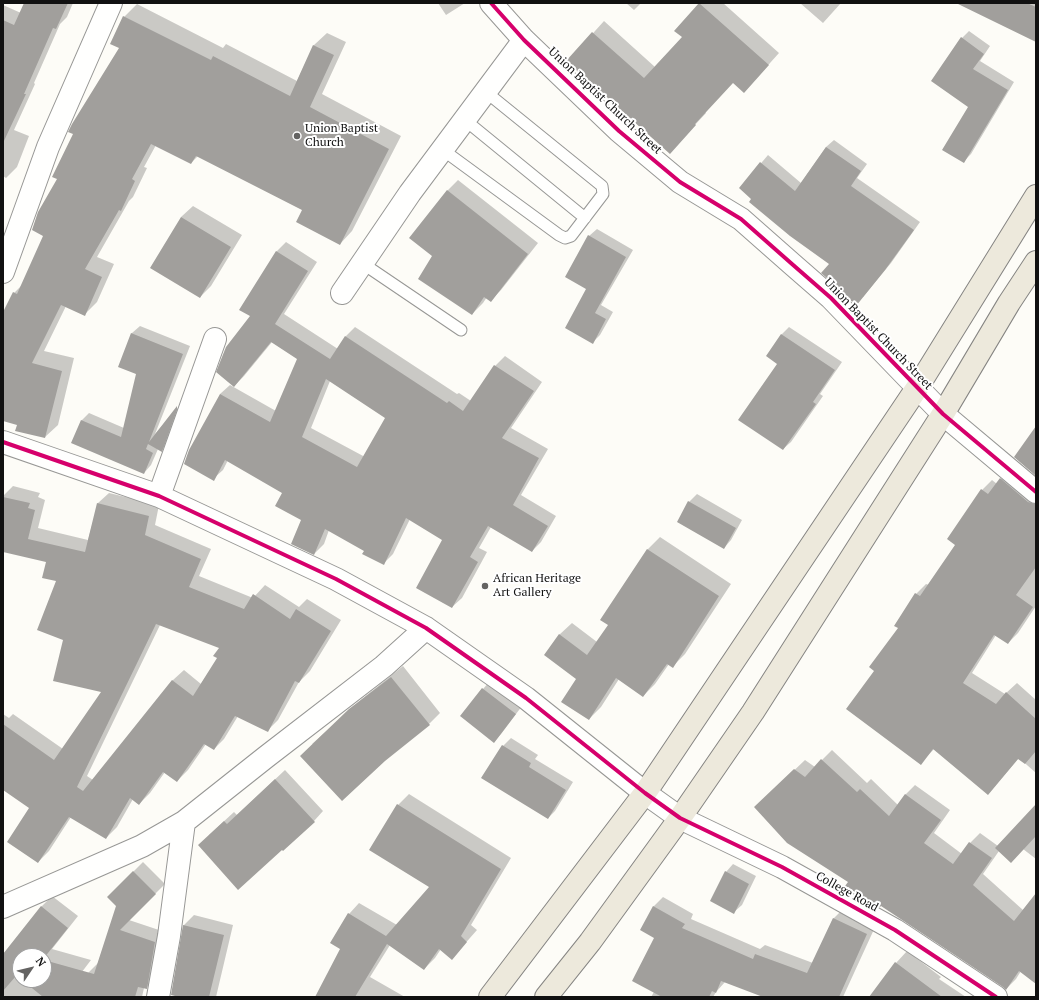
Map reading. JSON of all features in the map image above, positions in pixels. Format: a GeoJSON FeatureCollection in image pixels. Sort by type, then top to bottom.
{"type":"FeatureCollection","features":[{"type":"Feature","properties":{"kind":"main road"},"geometry":{"type":"LineString","coordinates":[[490,997],[646,793],[917,388],[1036,196]]}},
{"type":"Feature","properties":{"kind":"main road"},"geometry":{"type":"LineString","coordinates":[[546,997],[590,942],[680,818],[753,712],[943,414],[1009,303],[1036,262]]}},
{"type":"Feature","properties":{"kind":"street"},"geometry":{"type":"LineString","coordinates":[[3,272],[48,147],[112,3]]}},
{"type":"Feature","properties":{"kind":"street","name":"Union Baptist Church Street"},"geometry":{"type":"LineString","coordinates":[[499,6],[524,40],[619,131],[680,182],[740,219],[826,293],[943,414],[1036,492]]}},
{"type":"Feature","properties":{"kind":"street"},"geometry":{"type":"LineString","coordinates":[[342,293],[410,193],[524,40]]}},
{"type":"Feature","properties":{"kind":"street"},"geometry":{"type":"LineString","coordinates":[[159,496],[215,339]]}},
{"type":"Feature","properties":{"kind":"street","name":"College Road"},"geometry":{"type":"LineString","coordinates":[[3,442],[159,496],[336,579],[426,628],[526,698],[680,818],[782,867],[895,930],[996,997]]}},
{"type":"Feature","properties":{"kind":"street"},"geometry":{"type":"LineString","coordinates":[[3,907],[142,846],[184,822],[384,666],[426,628]]}},
{"type":"Feature","properties":{"kind":"street"},"geometry":{"type":"LineString","coordinates":[[158,997],[169,936],[184,822]]}},
{"type":"Feature","properties":{"kind":"lane"},"geometry":{"type":"LineString","coordinates":[[443,150],[559,236],[565,238],[571,236],[603,194],[602,186],[486,92]]}},
{"type":"Feature","properties":{"kind":"lane"},"geometry":{"type":"LineString","coordinates":[[465,120],[585,218]]}},
{"type":"Feature","properties":{"kind":"lane"},"geometry":{"type":"LineString","coordinates":[[362,263],[461,330]]}},
{"type":"Feature","properties":{"kind":"building"},"geometry":{"type":"Polygon","coordinates":[[[24,3],[68,3],[56,29],[53,28],[24,94],[26,94],[3,143],[3,20],[14,25],[24,3]]]}},
{"type":"Feature","properties":{"kind":"building"},"geometry":{"type":"Polygon","coordinates":[[[699,3],[769,65],[744,93],[733,83],[695,124],[696,125],[670,154],[566,61],[592,32],[644,78],[682,37],[674,31],[699,3]]]}},
{"type":"Feature","properties":{"kind":"building"},"geometry":{"type":"Polygon","coordinates":[[[956,3],[1027,3],[1036,7],[1036,42],[956,3]]]}},
{"type":"Feature","properties":{"kind":"building"},"geometry":{"type":"Polygon","coordinates":[[[123,16],[211,60],[213,56],[290,96],[313,45],[334,55],[310,107],[389,149],[340,245],[296,222],[302,210],[196,156],[191,164],[151,144],[132,179],[135,181],[121,211],[119,210],[85,269],[102,277],[85,316],[61,305],[32,363],[62,371],[45,438],[15,431],[17,425],[3,421],[3,312],[13,292],[17,294],[43,236],[32,230],[38,212],[57,179],[52,177],[73,134],[68,132],[119,48],[110,44],[123,16]]]}},
{"type":"Feature","properties":{"kind":"building"},"geometry":{"type":"Polygon","coordinates":[[[961,37],[984,54],[973,69],[1008,90],[964,163],[942,150],[968,107],[931,81],[961,37]]]}},
{"type":"Feature","properties":{"kind":"building"},"geometry":{"type":"Polygon","coordinates":[[[826,147],[861,171],[851,186],[914,230],[885,270],[856,306],[840,289],[821,273],[829,264],[790,236],[749,202],[751,199],[739,188],[760,162],[795,191],[826,147]]]}},
{"type":"Feature","properties":{"kind":"building"},"geometry":{"type":"Polygon","coordinates":[[[447,190],[528,254],[491,302],[484,297],[472,315],[418,279],[432,256],[409,238],[447,190]]]}},
{"type":"Feature","properties":{"kind":"building"},"geometry":{"type":"Polygon","coordinates":[[[181,217],[231,247],[200,298],[150,268],[181,217]]]}},
{"type":"Feature","properties":{"kind":"building"},"geometry":{"type":"Polygon","coordinates":[[[588,235],[626,257],[595,313],[606,319],[593,344],[565,328],[586,289],[565,277],[588,235]]]}},
{"type":"Feature","properties":{"kind":"building"},"geometry":{"type":"Polygon","coordinates":[[[276,251],[308,271],[275,324],[330,359],[345,336],[447,403],[449,401],[463,411],[494,365],[534,391],[502,438],[539,458],[513,505],[548,526],[532,552],[488,526],[470,557],[478,562],[452,608],[416,588],[442,540],[406,518],[384,565],[362,554],[364,551],[325,529],[314,555],[291,544],[301,520],[275,506],[282,493],[225,460],[214,481],[184,464],[189,450],[220,394],[270,422],[297,359],[271,342],[234,387],[216,372],[226,347],[250,316],[239,310],[276,251]],[[326,379],[302,437],[357,467],[385,418],[326,379]]]}},
{"type":"Feature","properties":{"kind":"building"},"geometry":{"type":"Polygon","coordinates":[[[131,333],[183,354],[149,442],[177,406],[177,410],[162,452],[148,444],[146,449],[153,453],[144,474],[71,443],[81,420],[121,437],[136,374],[118,367],[131,333]]]}},
{"type":"Feature","properties":{"kind":"building"},"geometry":{"type":"Polygon","coordinates":[[[781,334],[835,370],[813,402],[816,404],[783,450],[738,420],[777,364],[766,356],[781,334]]]}},
{"type":"Feature","properties":{"kind":"building"},"geometry":{"type":"Polygon","coordinates":[[[1036,426],[1036,476],[1014,457],[1036,426]]]}},
{"type":"Feature","properties":{"kind":"building"},"geometry":{"type":"Polygon","coordinates":[[[1000,478],[1028,502],[1036,504],[1036,567],[1016,595],[1033,607],[1008,644],[994,635],[963,683],[996,704],[1006,692],[1036,719],[1036,751],[1025,764],[1018,759],[988,795],[933,749],[921,765],[846,709],[874,671],[869,667],[898,628],[894,626],[915,593],[920,596],[955,545],[947,539],[981,489],[988,494],[1000,478]]]}},
{"type":"Feature","properties":{"kind":"building"},"geometry":{"type":"Polygon","coordinates":[[[3,497],[30,503],[28,508],[35,510],[28,539],[85,552],[97,503],[149,516],[145,535],[201,559],[189,587],[244,609],[253,594],[290,619],[296,609],[331,631],[299,683],[295,681],[268,732],[235,716],[214,750],[204,744],[177,782],[163,772],[139,805],[130,798],[106,839],[69,817],[38,863],[7,842],[29,808],[3,790],[3,724],[54,760],[101,692],[53,681],[63,640],[37,630],[56,581],[42,578],[46,562],[3,552],[3,497]],[[156,624],[77,787],[83,791],[172,680],[193,696],[217,658],[213,656],[219,648],[156,624]]]}},
{"type":"Feature","properties":{"kind":"building"},"geometry":{"type":"Polygon","coordinates":[[[688,501],[736,528],[724,549],[677,522],[688,501]]]}},
{"type":"Feature","properties":{"kind":"building"},"geometry":{"type":"Polygon","coordinates":[[[647,549],[719,596],[673,668],[667,664],[643,697],[616,678],[589,720],[561,702],[576,679],[544,655],[559,634],[587,655],[608,625],[600,620],[647,549]]]}},
{"type":"Feature","properties":{"kind":"building"},"geometry":{"type":"Polygon","coordinates":[[[391,677],[430,725],[385,761],[342,801],[300,756],[349,709],[391,677]]]}},
{"type":"Feature","properties":{"kind":"building"},"geometry":{"type":"Polygon","coordinates":[[[482,688],[516,714],[494,743],[460,716],[482,688]]]}},
{"type":"Feature","properties":{"kind":"building"},"geometry":{"type":"Polygon","coordinates":[[[502,745],[531,763],[529,767],[566,790],[548,819],[481,778],[502,745]]]}},
{"type":"Feature","properties":{"kind":"building"},"geometry":{"type":"Polygon","coordinates":[[[821,759],[857,792],[860,789],[889,816],[905,794],[941,820],[924,843],[953,864],[969,842],[992,858],[973,885],[1014,921],[1036,893],[1036,984],[1019,971],[1006,990],[881,906],[880,907],[845,886],[848,882],[787,843],[754,807],[794,769],[805,777],[821,759]]]}},
{"type":"Feature","properties":{"kind":"building"},"geometry":{"type":"Polygon","coordinates":[[[275,779],[315,822],[238,890],[198,845],[224,821],[227,824],[275,779]]]}},
{"type":"Feature","properties":{"kind":"building"},"geometry":{"type":"Polygon","coordinates":[[[397,804],[501,869],[461,936],[467,942],[452,960],[439,949],[424,970],[387,944],[355,997],[315,997],[340,949],[330,943],[348,913],[386,936],[429,887],[369,850],[397,804]]]}},
{"type":"Feature","properties":{"kind":"building"},"geometry":{"type":"Polygon","coordinates":[[[1036,804],[1036,836],[1011,863],[995,848],[1036,804]]]}},
{"type":"Feature","properties":{"kind":"building"},"geometry":{"type":"Polygon","coordinates":[[[133,871],[156,894],[120,930],[155,942],[147,989],[138,987],[135,997],[43,997],[32,988],[52,988],[52,962],[94,974],[116,906],[107,897],[133,871]]]}},
{"type":"Feature","properties":{"kind":"building"},"geometry":{"type":"Polygon","coordinates":[[[725,871],[749,884],[734,914],[710,901],[725,871]]]}},
{"type":"Feature","properties":{"kind":"building"},"geometry":{"type":"Polygon","coordinates":[[[41,906],[68,928],[52,948],[12,948],[12,981],[3,991],[3,954],[41,906]]]}},
{"type":"Feature","properties":{"kind":"building"},"geometry":{"type":"Polygon","coordinates":[[[653,906],[685,924],[682,928],[753,959],[755,954],[807,973],[833,918],[867,934],[839,997],[763,997],[721,981],[716,993],[712,991],[709,997],[662,997],[632,981],[654,938],[640,930],[653,906]]]}},
{"type":"Feature","properties":{"kind":"building"},"geometry":{"type":"Polygon","coordinates":[[[183,925],[224,935],[209,997],[179,997],[171,995],[183,925]]]}},
{"type":"Feature","properties":{"kind":"building"},"geometry":{"type":"Polygon","coordinates":[[[895,962],[942,997],[869,997],[895,962]]]}},
{"type":"Feature","properties":{"kind":"cycle path"},"geometry":{"type":"LineString","coordinates":[[491,3],[524,40],[619,131],[680,182],[741,219],[831,298],[943,414],[1036,492]]}},
{"type":"Feature","properties":{"kind":"cycle path"},"geometry":{"type":"LineString","coordinates":[[3,442],[159,496],[336,579],[426,628],[526,698],[645,793],[680,818],[782,867],[895,930],[996,997]]}},
{"type":"Feature","properties":{"kind":"place","name":"Union Baptist Church"},"geometry":{"type":"Point","coordinates":[297,136]}},
{"type":"Feature","properties":{"kind":"place","name":"African Heritage Art Gallery"},"geometry":{"type":"Point","coordinates":[485,586]}}]}
